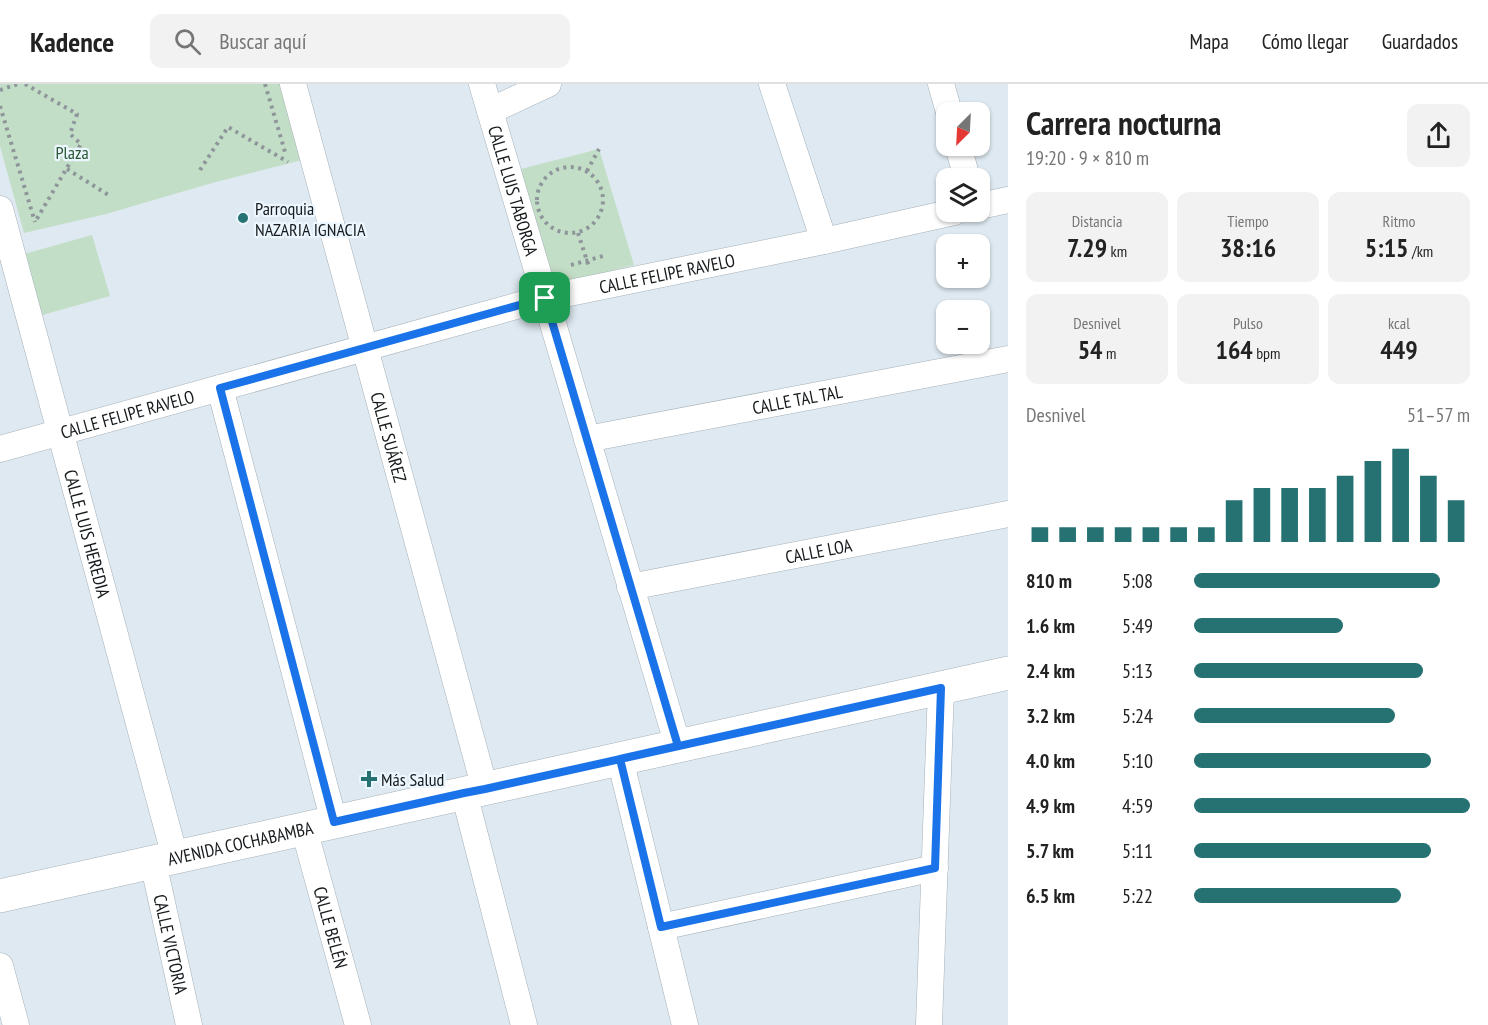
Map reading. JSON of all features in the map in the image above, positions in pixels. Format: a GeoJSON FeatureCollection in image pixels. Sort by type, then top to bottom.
{"type":"FeatureCollection","features":[{"type":"Feature","properties":{"kind":"main road","name":"AVENIDA COCHABAMBA"},"geometry":{"type":"LineString","coordinates":[[0,896],[1008,673]]}},
{"type":"Feature","properties":{"kind":"street","name":"CALLE SUÁREZ"},"geometry":{"type":"LineString","coordinates":[[293,84],[365,348],[475,791],[524,1025]]}},
{"type":"Feature","properties":{"kind":"street","name":"CALLE LUIS TABORGA"},"geometry":{"type":"LineString","coordinates":[[482,84],[678,746]]}},
{"type":"Feature","properties":{"kind":"street"},"geometry":{"type":"LineString","coordinates":[[490,111],[548,84]]}},
{"type":"Feature","properties":{"kind":"street"},"geometry":{"type":"LineString","coordinates":[[772,84],[824,241]]}},
{"type":"Feature","properties":{"kind":"street"},"geometry":{"type":"LineString","coordinates":[[941,84],[946,102]]}},
{"type":"Feature","properties":{"kind":"street"},"geometry":{"type":"LineString","coordinates":[[990,204],[1008,200]]}},
{"type":"Feature","properties":{"kind":"street","name":"CALLE LUIS HEREDIA"},"geometry":{"type":"LineString","coordinates":[[0,209],[61,432],[164,860]]}},
{"type":"Feature","properties":{"kind":"street","name":"CALLE FELIPE RAVELO"},"geometry":{"type":"LineString","coordinates":[[0,449],[545,298],[936,216]]}},
{"type":"Feature","properties":{"kind":"street","name":"CALLE TAL TAL"},"geometry":{"type":"LineString","coordinates":[[587,439],[1008,359]]}},
{"type":"Feature","properties":{"kind":"street","name":"CALLE BELÉN"},"geometry":{"type":"LineString","coordinates":[[220,388],[319,826],[352,1023]]}},
{"type":"Feature","properties":{"kind":"street","name":"CALLE LOA"},"geometry":{"type":"LineString","coordinates":[[630,587],[1008,514]]}},
{"type":"Feature","properties":{"kind":"street"},"geometry":{"type":"LineString","coordinates":[[929,1025],[941,688]]}},
{"type":"Feature","properties":{"kind":"street"},"geometry":{"type":"LineString","coordinates":[[620,759],[685,1025]]}},
{"type":"Feature","properties":{"kind":"street","name":"CALLE VICTORIA"},"geometry":{"type":"LineString","coordinates":[[164,860],[189,1025]]}},
{"type":"Feature","properties":{"kind":"street"},"geometry":{"type":"LineString","coordinates":[[661,927],[935,868]]}},
{"type":"Feature","properties":{"kind":"street"},"geometry":{"type":"LineString","coordinates":[[0,966],[16,1025]]}},
{"type":"Feature","properties":{"kind":"path"},"geometry":{"type":"LineString","coordinates":[[0,90],[18,84]]}},
{"type":"Feature","properties":{"kind":"path"},"geometry":{"type":"LineString","coordinates":[[0,106],[35,222],[81,144],[70,134],[77,114],[25,84]]}},
{"type":"Feature","properties":{"kind":"path"},"geometry":{"type":"LineString","coordinates":[[200,170],[228,127],[288,162],[265,84]]}},
{"type":"Feature","properties":{"kind":"path"},"geometry":{"type":"LineString","coordinates":[[587,171],[599,149]]}},
{"type":"Feature","properties":{"kind":"path"},"geometry":{"type":"LineString","coordinates":[[564,167],[576,167],[587,171],[596,178],[602,188],[604,199],[602,211],[597,221],[578,233],[568,234],[557,231],[548,225],[538,207],[537,197],[540,186],[554,171],[564,167]]}},
{"type":"Feature","properties":{"kind":"path"},"geometry":{"type":"LineString","coordinates":[[67,169],[110,196]]}},
{"type":"Feature","properties":{"kind":"path"},"geometry":{"type":"LineString","coordinates":[[578,233],[596,288]]}},
{"type":"Feature","properties":{"kind":"path"},"geometry":{"type":"LineString","coordinates":[[571,265],[603,256]]}},
{"type":"Feature","properties":{"kind":"green space","name":"Plaza"},"geometry":{"type":"Polygon","coordinates":[[[0,84],[281,84],[302,160],[106,214],[24,233],[0,146],[0,84]]]}},
{"type":"Feature","properties":{"kind":"green space"},"geometry":{"type":"Polygon","coordinates":[[[599,149],[634,265],[551,286],[521,169],[599,149]]]}},
{"type":"Feature","properties":{"kind":"green space"},"geometry":{"type":"Polygon","coordinates":[[[92,235],[110,296],[21,321],[3,260],[92,235]]]}},
{"type":"Feature","properties":{"kind":"place","name":"Parroquia NAZARIA IGNACIA"},"geometry":{"type":"Point","coordinates":[243,218]}},
{"type":"Feature","properties":{"kind":"place","name":"Más Salud"},"geometry":{"type":"Point","coordinates":[369,779]}},
{"type":"Feature","properties":{"kind":"route"},"geometry":{"type":"LineString","coordinates":[[545,298],[220,388],[334,822],[485,789],[678,746],[941,688],[935,868],[661,927],[620,759],[678,746],[545,298]]}}]}
